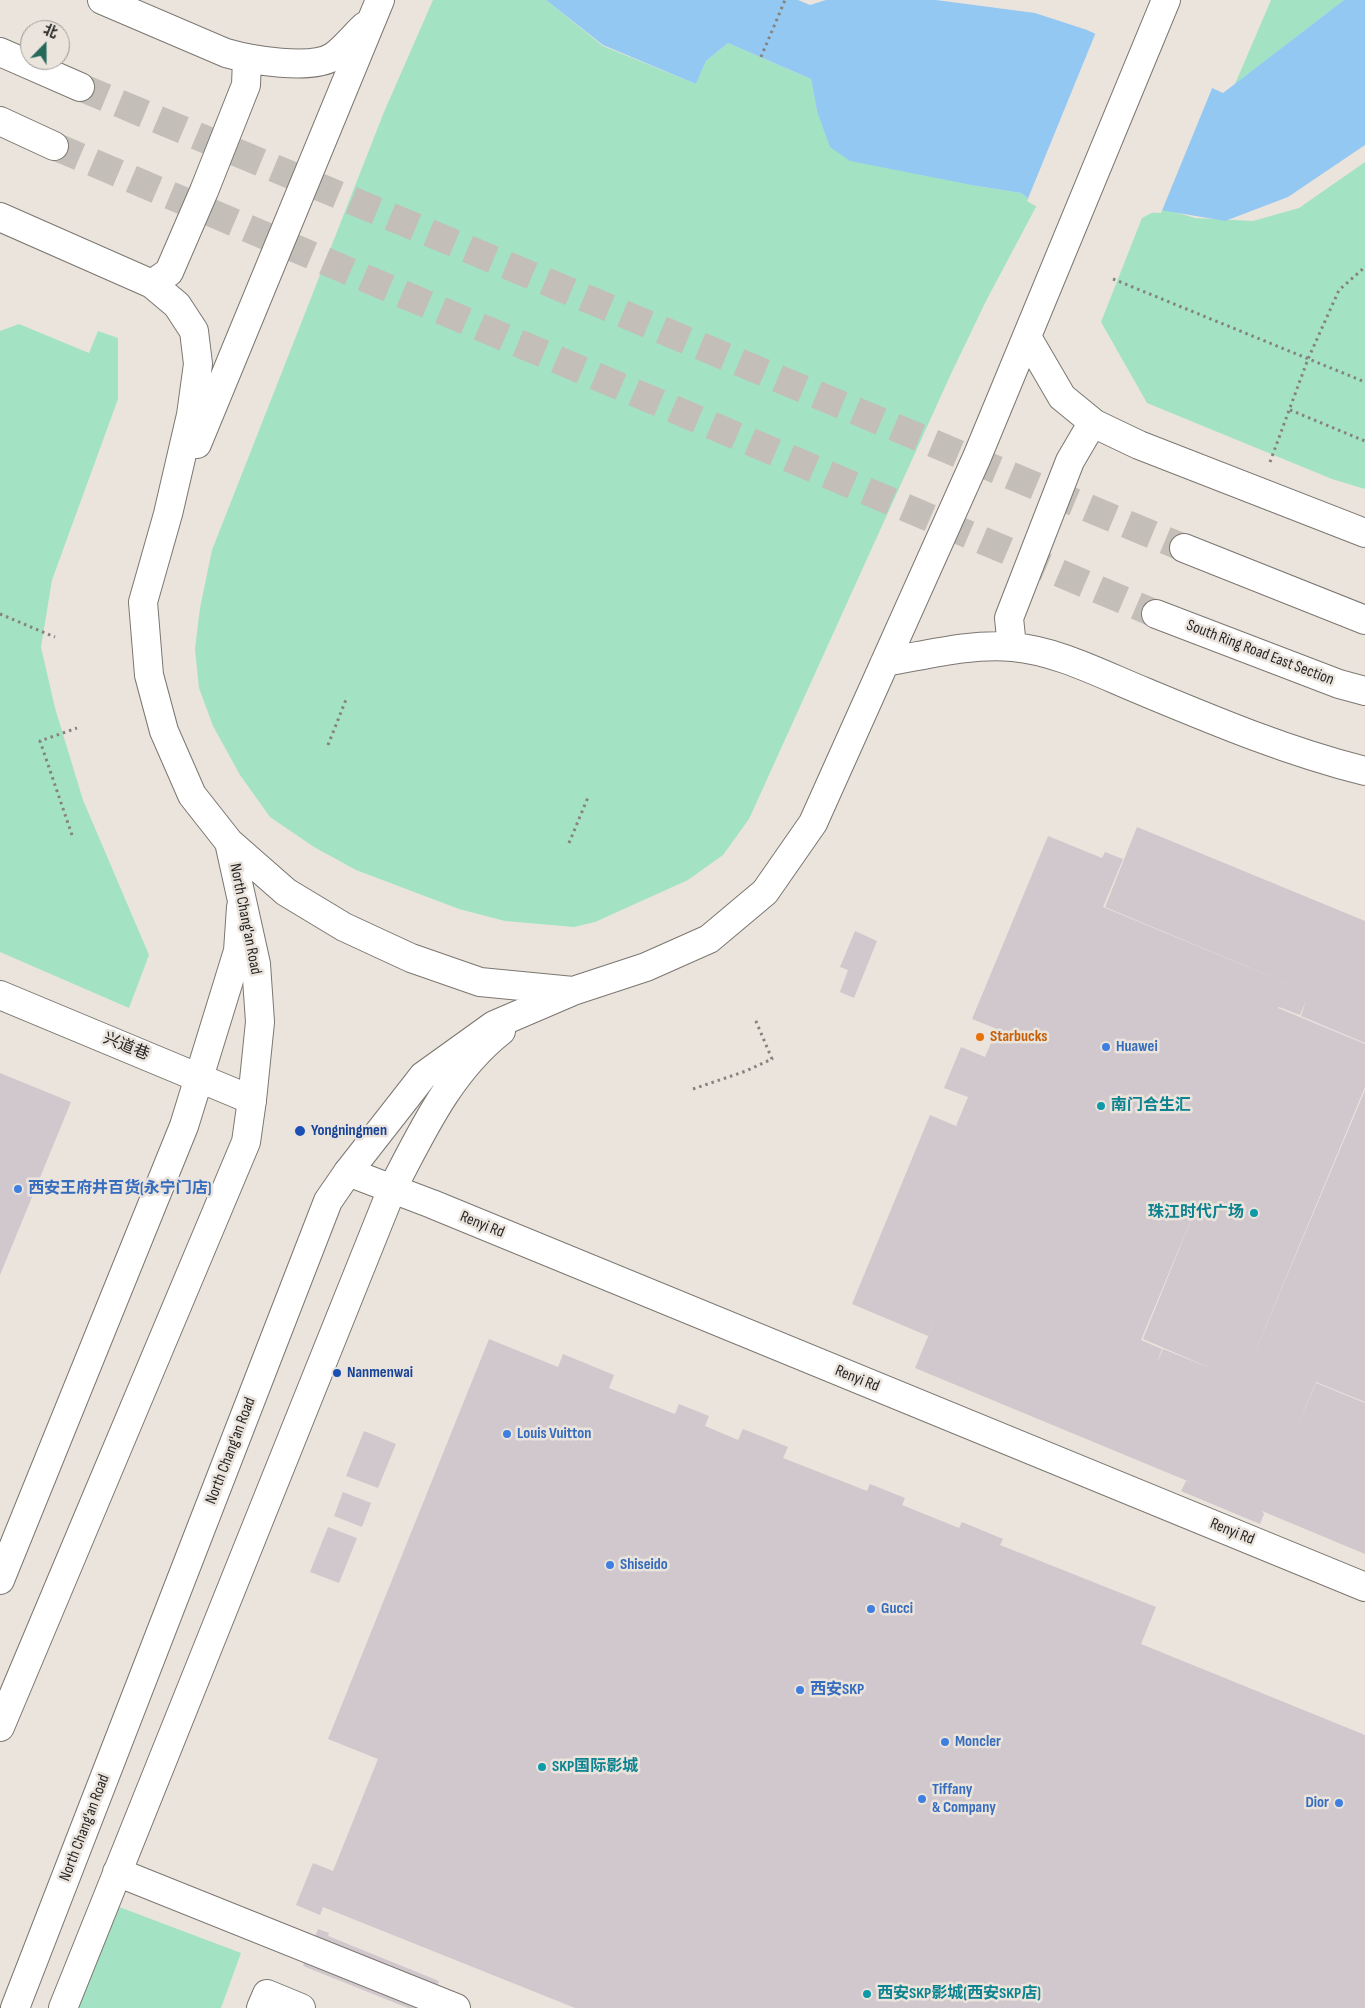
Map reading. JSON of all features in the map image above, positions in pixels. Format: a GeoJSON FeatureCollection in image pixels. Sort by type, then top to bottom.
{"type":"FeatureCollection","features":[{"type":"Feature","properties":{"kind":"main road"},"geometry":{"type":"LineString","coordinates":[[102,0],[226,53],[247,59],[304,64],[333,57],[376,10]]}},
{"type":"Feature","properties":{"kind":"main road","name":"North Chang'an Road"},"geometry":{"type":"LineString","coordinates":[[15,2008],[328,1201],[348,1172],[423,1076],[494,1025],[573,991],[646,967],[709,940],[765,892],[813,824],[977,457],[1166,0]]}},
{"type":"Feature","properties":{"kind":"main road"},"geometry":{"type":"LineString","coordinates":[[168,514],[376,10]]}},
{"type":"Feature","properties":{"kind":"main road"},"geometry":{"type":"LineString","coordinates":[[0,52],[80,87]]}},
{"type":"Feature","properties":{"kind":"main road"},"geometry":{"type":"LineString","coordinates":[[152,284],[169,272],[204,192],[246,85],[247,59]]}},
{"type":"Feature","properties":{"kind":"main road"},"geometry":{"type":"LineString","coordinates":[[0,121],[54,146]]}},
{"type":"Feature","properties":{"kind":"main road"},"geometry":{"type":"LineString","coordinates":[[0,217],[152,284],[178,305],[194,331],[198,364],[191,414],[168,514],[143,602],[149,675],[164,731],[192,796],[229,842],[286,892],[344,927],[411,958],[480,982],[573,991]]}},
{"type":"Feature","properties":{"kind":"main road"},"geometry":{"type":"LineString","coordinates":[[1027,337],[1062,397],[1096,424],[1139,445],[1365,533]]}},
{"type":"Feature","properties":{"kind":"main road"},"geometry":{"type":"LineString","coordinates":[[1012,647],[1009,618],[1070,461],[1087,432],[1096,424]]}},
{"type":"Feature","properties":{"kind":"main road"},"geometry":{"type":"LineString","coordinates":[[1184,548],[1365,620]]}},
{"type":"Feature","properties":{"kind":"main road","name":"South Ring Road East Section"},"geometry":{"type":"LineString","coordinates":[[1156,614],[1339,684],[1365,691]]}},
{"type":"Feature","properties":{"kind":"main road"},"geometry":{"type":"LineString","coordinates":[[885,662],[976,648],[1012,647],[1037,651],[1080,665],[1265,741],[1365,771]]}},
{"type":"Feature","properties":{"kind":"main road","name":"North Chang'an Road"},"geometry":{"type":"LineString","coordinates":[[0,1726],[246,1142],[252,1100],[259,1012],[256,964],[229,842]]}},
{"type":"Feature","properties":{"kind":"main road"},"geometry":{"type":"LineString","coordinates":[[0,1580],[184,1126],[238,951],[242,898]]}},
{"type":"Feature","properties":{"kind":"main road","name":"兴道巷"},"geometry":{"type":"LineString","coordinates":[[0,995],[252,1100]]}},
{"type":"Feature","properties":{"kind":"main road"},"geometry":{"type":"LineString","coordinates":[[63,2008],[392,1189],[438,1101],[482,1046],[525,1012]]}},
{"type":"Feature","properties":{"kind":"main road","name":"Renyi Rd"},"geometry":{"type":"LineString","coordinates":[[348,1172],[1365,1587]]}},
{"type":"Feature","properties":{"kind":"main road"},"geometry":{"type":"LineString","coordinates":[[118,1872],[456,2008]]}},
{"type":"Feature","properties":{"kind":"main road"},"geometry":{"type":"LineString","coordinates":[[261,2008],[267,1994],[301,2008]]}},
{"type":"Feature","properties":{"kind":"path"},"geometry":{"type":"LineString","coordinates":[[761,57],[785,0]]}},
{"type":"Feature","properties":{"kind":"path"},"geometry":{"type":"LineString","coordinates":[[1268,465],[1308,359],[1339,290],[1365,267]]}},
{"type":"Feature","properties":{"kind":"path"},"geometry":{"type":"LineString","coordinates":[[1113,279],[1365,382]]}},
{"type":"Feature","properties":{"kind":"path"},"geometry":{"type":"LineString","coordinates":[[1290,410],[1365,440]]}},
{"type":"Feature","properties":{"kind":"path"},"geometry":{"type":"LineString","coordinates":[[0,614],[55,637]]}},
{"type":"Feature","properties":{"kind":"path"},"geometry":{"type":"LineString","coordinates":[[328,745],[347,697]]}},
{"type":"Feature","properties":{"kind":"path"},"geometry":{"type":"LineString","coordinates":[[72,835],[40,741],[77,728]]}},
{"type":"Feature","properties":{"kind":"path"},"geometry":{"type":"LineString","coordinates":[[569,843],[589,795]]}},
{"type":"Feature","properties":{"kind":"path"},"geometry":{"type":"LineString","coordinates":[[693,1090],[746,1071],[772,1059],[755,1019]]}},
{"type":"Feature","properties":{"kind":"green space"},"geometry":{"type":"Polygon","coordinates":[[[433,0],[546,0],[603,46],[696,84],[706,61],[728,43],[811,79],[817,111],[977,186],[1021,193],[1037,205],[986,301],[950,376],[749,819],[723,855],[688,880],[595,922],[574,927],[505,921],[459,909],[356,870],[314,847],[270,817],[240,775],[213,726],[199,688],[195,649],[200,608],[212,550],[384,112],[433,0]]]}},
{"type":"Feature","properties":{"kind":"green space"},"geometry":{"type":"Polygon","coordinates":[[[1271,0],[1344,0],[1235,84],[1271,0]]]}},
{"type":"Feature","properties":{"kind":"green space"},"geometry":{"type":"Polygon","coordinates":[[[1365,162],[1365,489],[1332,479],[1147,403],[1101,322],[1142,218],[1161,208],[1195,218],[1253,221],[1299,208],[1365,162]]]}},
{"type":"Feature","properties":{"kind":"green space"},"geometry":{"type":"Polygon","coordinates":[[[19,324],[89,353],[98,331],[118,338],[118,399],[52,580],[41,647],[55,708],[83,800],[149,955],[129,1008],[0,952],[0,331],[19,324]]]}},
{"type":"Feature","properties":{"kind":"green space"},"geometry":{"type":"Polygon","coordinates":[[[114,1905],[241,1953],[221,2008],[75,2008],[114,1905]]]}},
{"type":"Feature","properties":{"kind":"water"},"geometry":{"type":"Polygon","coordinates":[[[546,0],[798,0],[810,5],[826,0],[936,0],[1035,13],[1087,30],[1223,93],[1344,0],[1365,0],[1365,145],[1288,197],[1225,221],[1161,210],[1037,205],[1021,193],[850,161],[830,147],[817,111],[811,79],[728,43],[706,61],[696,84],[603,45],[546,0]]]}},
{"type":"Feature","properties":{"kind":"pier"},"geometry":{"type":"Polygon","coordinates":[[[1096,32],[1213,86],[1161,213],[1037,207],[1027,201],[1096,32]]]}},
{"type":"Feature","properties":{"kind":"building"},"geometry":{"type":"Polygon","coordinates":[[[1137,827],[1365,921],[1365,1043],[1301,1016],[1306,1001],[1300,1015],[1278,1008],[1365,1044],[1365,1087],[1243,1381],[1365,1090],[1365,1402],[1316,1382],[1292,1439],[1316,1383],[1365,1403],[1365,1554],[1262,1511],[1264,1514],[1260,1524],[1181,1491],[1186,1481],[1190,1482],[915,1368],[948,1288],[928,1336],[852,1304],[930,1115],[956,1126],[968,1097],[944,1088],[961,1047],[985,1057],[997,1029],[972,1019],[1048,836],[1102,858],[1105,852],[1123,859],[1103,907],[1310,993],[1105,907],[1137,827]],[[1197,1205],[1141,1340],[1162,1349],[1157,1363],[1163,1349],[1215,1370],[1143,1339],[1197,1205]]]}},
{"type":"Feature","properties":{"kind":"building"},"geometry":{"type":"Polygon","coordinates":[[[855,931],[877,941],[854,998],[840,992],[848,970],[840,967],[855,931]]]}},
{"type":"Feature","properties":{"kind":"building","name":"西安王府井百货(永宁门店)"},"geometry":{"type":"Polygon","coordinates":[[[0,1073],[71,1102],[0,1275],[0,1073]]]}},
{"type":"Feature","properties":{"kind":"building","name":"西安SKP"},"geometry":{"type":"Polygon","coordinates":[[[489,1339],[558,1367],[563,1354],[614,1375],[609,1388],[675,1414],[679,1404],[709,1416],[705,1426],[738,1440],[743,1429],[788,1447],[783,1458],[867,1491],[870,1484],[905,1498],[902,1505],[959,1528],[962,1522],[1003,1539],[1000,1545],[1156,1607],[1141,1644],[1365,1735],[1365,2008],[575,2008],[323,1907],[320,1915],[296,1905],[313,1863],[333,1871],[378,1759],[328,1739],[489,1339]]]}},
{"type":"Feature","properties":{"kind":"building"},"geometry":{"type":"Polygon","coordinates":[[[364,1431],[396,1444],[378,1488],[346,1476],[364,1431]]]}},
{"type":"Feature","properties":{"kind":"building"},"geometry":{"type":"Polygon","coordinates":[[[343,1492],[371,1503],[362,1527],[334,1516],[343,1492]]]}},
{"type":"Feature","properties":{"kind":"building"},"geometry":{"type":"Polygon","coordinates":[[[328,1527],[357,1538],[339,1583],[310,1572],[328,1527]]]}},
{"type":"Feature","properties":{"kind":"building"},"geometry":{"type":"Polygon","coordinates":[[[318,1929],[329,1933],[328,1936],[439,1981],[428,2008],[408,2008],[303,1966],[318,1929]]]}},
{"type":"Feature","properties":{"kind":"tunnel"},"geometry":{"type":"LineString","coordinates":[[80,87],[1184,548]]}},
{"type":"Feature","properties":{"kind":"tunnel"},"geometry":{"type":"LineString","coordinates":[[54,146],[1156,614]]}},
{"type":"Feature","properties":{"kind":"place","name":"Starbucks"},"geometry":{"type":"Point","coordinates":[980,1037]}},
{"type":"Feature","properties":{"kind":"place","name":"Huawei"},"geometry":{"type":"Point","coordinates":[1106,1047]}},
{"type":"Feature","properties":{"kind":"place","name":"南门合生汇"},"geometry":{"type":"Point","coordinates":[1101,1106]}},
{"type":"Feature","properties":{"kind":"place","name":"Yongningmen"},"geometry":{"type":"Point","coordinates":[300,1131]}},
{"type":"Feature","properties":{"kind":"place","name":"西安王府井百货(永宁门店)"},"geometry":{"type":"Point","coordinates":[18,1189]}},
{"type":"Feature","properties":{"kind":"place","name":"珠江时代广场"},"geometry":{"type":"Point","coordinates":[1254,1213]}},
{"type":"Feature","properties":{"kind":"place","name":"Nanmenwai"},"geometry":{"type":"Point","coordinates":[337,1373]}},
{"type":"Feature","properties":{"kind":"place","name":"Louis Vuitton"},"geometry":{"type":"Point","coordinates":[507,1434]}},
{"type":"Feature","properties":{"kind":"place","name":"Shiseido"},"geometry":{"type":"Point","coordinates":[610,1565]}},
{"type":"Feature","properties":{"kind":"place","name":"Gucci"},"geometry":{"type":"Point","coordinates":[871,1609]}},
{"type":"Feature","properties":{"kind":"place","name":"西安SKP"},"geometry":{"type":"Point","coordinates":[800,1690]}},
{"type":"Feature","properties":{"kind":"place","name":"Moncler"},"geometry":{"type":"Point","coordinates":[945,1742]}},
{"type":"Feature","properties":{"kind":"place","name":"SKP国际影城"},"geometry":{"type":"Point","coordinates":[542,1767]}},
{"type":"Feature","properties":{"kind":"place","name":"Tiffany & Company"},"geometry":{"type":"Point","coordinates":[922,1799]}},
{"type":"Feature","properties":{"kind":"place","name":"Dior"},"geometry":{"type":"Point","coordinates":[1339,1803]}},
{"type":"Feature","properties":{"kind":"place","name":"西安SKP影城(西安SKP店)"},"geometry":{"type":"Point","coordinates":[867,1994]}}]}
